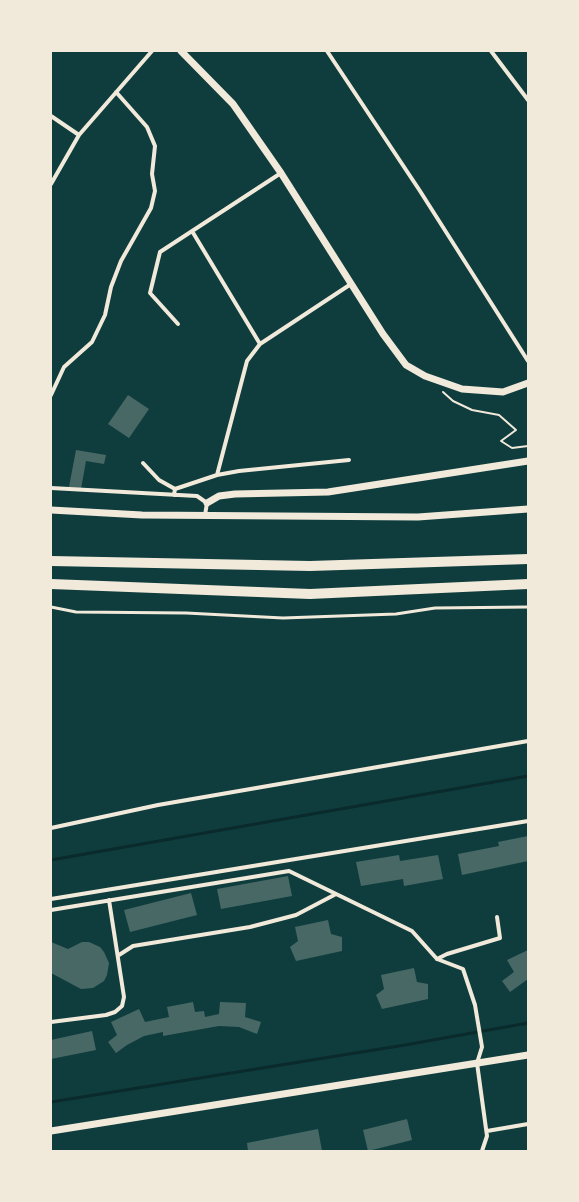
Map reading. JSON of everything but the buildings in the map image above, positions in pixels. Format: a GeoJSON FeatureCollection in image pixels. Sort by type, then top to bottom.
{"type":"FeatureCollection","features":[{"type":"Feature","properties":{"kind":"highway"},"geometry":{"type":"LineString","coordinates":[[51,561],[310,566],[528,559]]}},
{"type":"Feature","properties":{"kind":"highway"},"geometry":{"type":"LineString","coordinates":[[51,584],[310,594],[528,584]]}},
{"type":"Feature","properties":{"kind":"street"},"geometry":{"type":"LineString","coordinates":[[51,184],[79,135],[152,51]]}},
{"type":"Feature","properties":{"kind":"street"},"geometry":{"type":"LineString","coordinates":[[181,51],[233,104],[281,173],[383,334],[406,365],[425,376],[462,389],[503,392],[528,383]]}},
{"type":"Feature","properties":{"kind":"street"},"geometry":{"type":"LineString","coordinates":[[327,51],[420,192],[528,361]]}},
{"type":"Feature","properties":{"kind":"street"},"geometry":{"type":"LineString","coordinates":[[491,51],[528,100]]}},
{"type":"Feature","properties":{"kind":"street"},"geometry":{"type":"LineString","coordinates":[[51,395],[64,367],[92,342],[104,315],[111,287],[121,261],[151,208],[155,191],[152,174],[155,146],[147,127],[116,92]]}},
{"type":"Feature","properties":{"kind":"street"},"geometry":{"type":"LineString","coordinates":[[51,116],[79,135]]}},
{"type":"Feature","properties":{"kind":"street"},"geometry":{"type":"LineString","coordinates":[[178,324],[150,293],[160,252],[281,173]]}},
{"type":"Feature","properties":{"kind":"street"},"geometry":{"type":"LineString","coordinates":[[192,231],[260,344]]}},
{"type":"Feature","properties":{"kind":"street"},"geometry":{"type":"LineString","coordinates":[[218,475],[247,361],[260,344],[351,284]]}},
{"type":"Feature","properties":{"kind":"street"},"geometry":{"type":"LineString","coordinates":[[143,463],[159,480],[175,489],[218,475],[239,471],[349,460]]}},
{"type":"Feature","properties":{"kind":"street"},"geometry":{"type":"LineString","coordinates":[[207,503],[219,496],[235,494],[328,492],[528,461]]}},
{"type":"Feature","properties":{"kind":"street"},"geometry":{"type":"LineString","coordinates":[[51,488],[197,496],[207,503]]}},
{"type":"Feature","properties":{"kind":"street"},"geometry":{"type":"LineString","coordinates":[[174,495],[175,489]]}},
{"type":"Feature","properties":{"kind":"street"},"geometry":{"type":"LineString","coordinates":[[205,516],[207,503]]}},
{"type":"Feature","properties":{"kind":"street"},"geometry":{"type":"LineString","coordinates":[[51,510],[142,515],[418,517],[528,510]]}},
{"type":"Feature","properties":{"kind":"street"},"geometry":{"type":"LineString","coordinates":[[51,828],[158,805],[528,741]]}},
{"type":"Feature","properties":{"kind":"street"},"geometry":{"type":"LineString","coordinates":[[51,899],[528,821]]}},
{"type":"Feature","properties":{"kind":"street"},"geometry":{"type":"LineString","coordinates":[[51,910],[289,871],[412,931],[437,959],[463,969],[475,1005],[482,1047],[477,1063],[487,1131],[487,1136],[482,1151]]}},
{"type":"Feature","properties":{"kind":"street"},"geometry":{"type":"LineString","coordinates":[[119,955],[132,946],[250,927],[296,915],[336,894]]}},
{"type":"Feature","properties":{"kind":"street"},"geometry":{"type":"LineString","coordinates":[[51,1022],[106,1016],[115,1012],[122,1006],[124,997],[119,955],[109,900]]}},
{"type":"Feature","properties":{"kind":"street"},"geometry":{"type":"LineString","coordinates":[[437,959],[447,954],[500,938],[498,917]]}},
{"type":"Feature","properties":{"kind":"street"},"geometry":{"type":"LineString","coordinates":[[51,1131],[528,1055]]}},
{"type":"Feature","properties":{"kind":"street"},"geometry":{"type":"LineString","coordinates":[[487,1131],[528,1124]]}},
{"type":"Feature","properties":{"kind":"lane"},"geometry":{"type":"LineString","coordinates":[[51,607],[76,612],[186,613],[284,618],[396,614],[435,608],[528,606]]}},
{"type":"Feature","properties":{"kind":"path"},"geometry":{"type":"LineString","coordinates":[[442,391],[453,401],[472,410],[499,415],[516,430],[501,441],[512,448],[528,446]]}},
{"type":"Feature","properties":{"kind":"waterway"},"geometry":{"type":"LineString","coordinates":[[51,860],[528,776]]}},
{"type":"Feature","properties":{"kind":"waterway"},"geometry":{"type":"LineString","coordinates":[[51,1102],[405,1045],[528,1023]]}}]}
